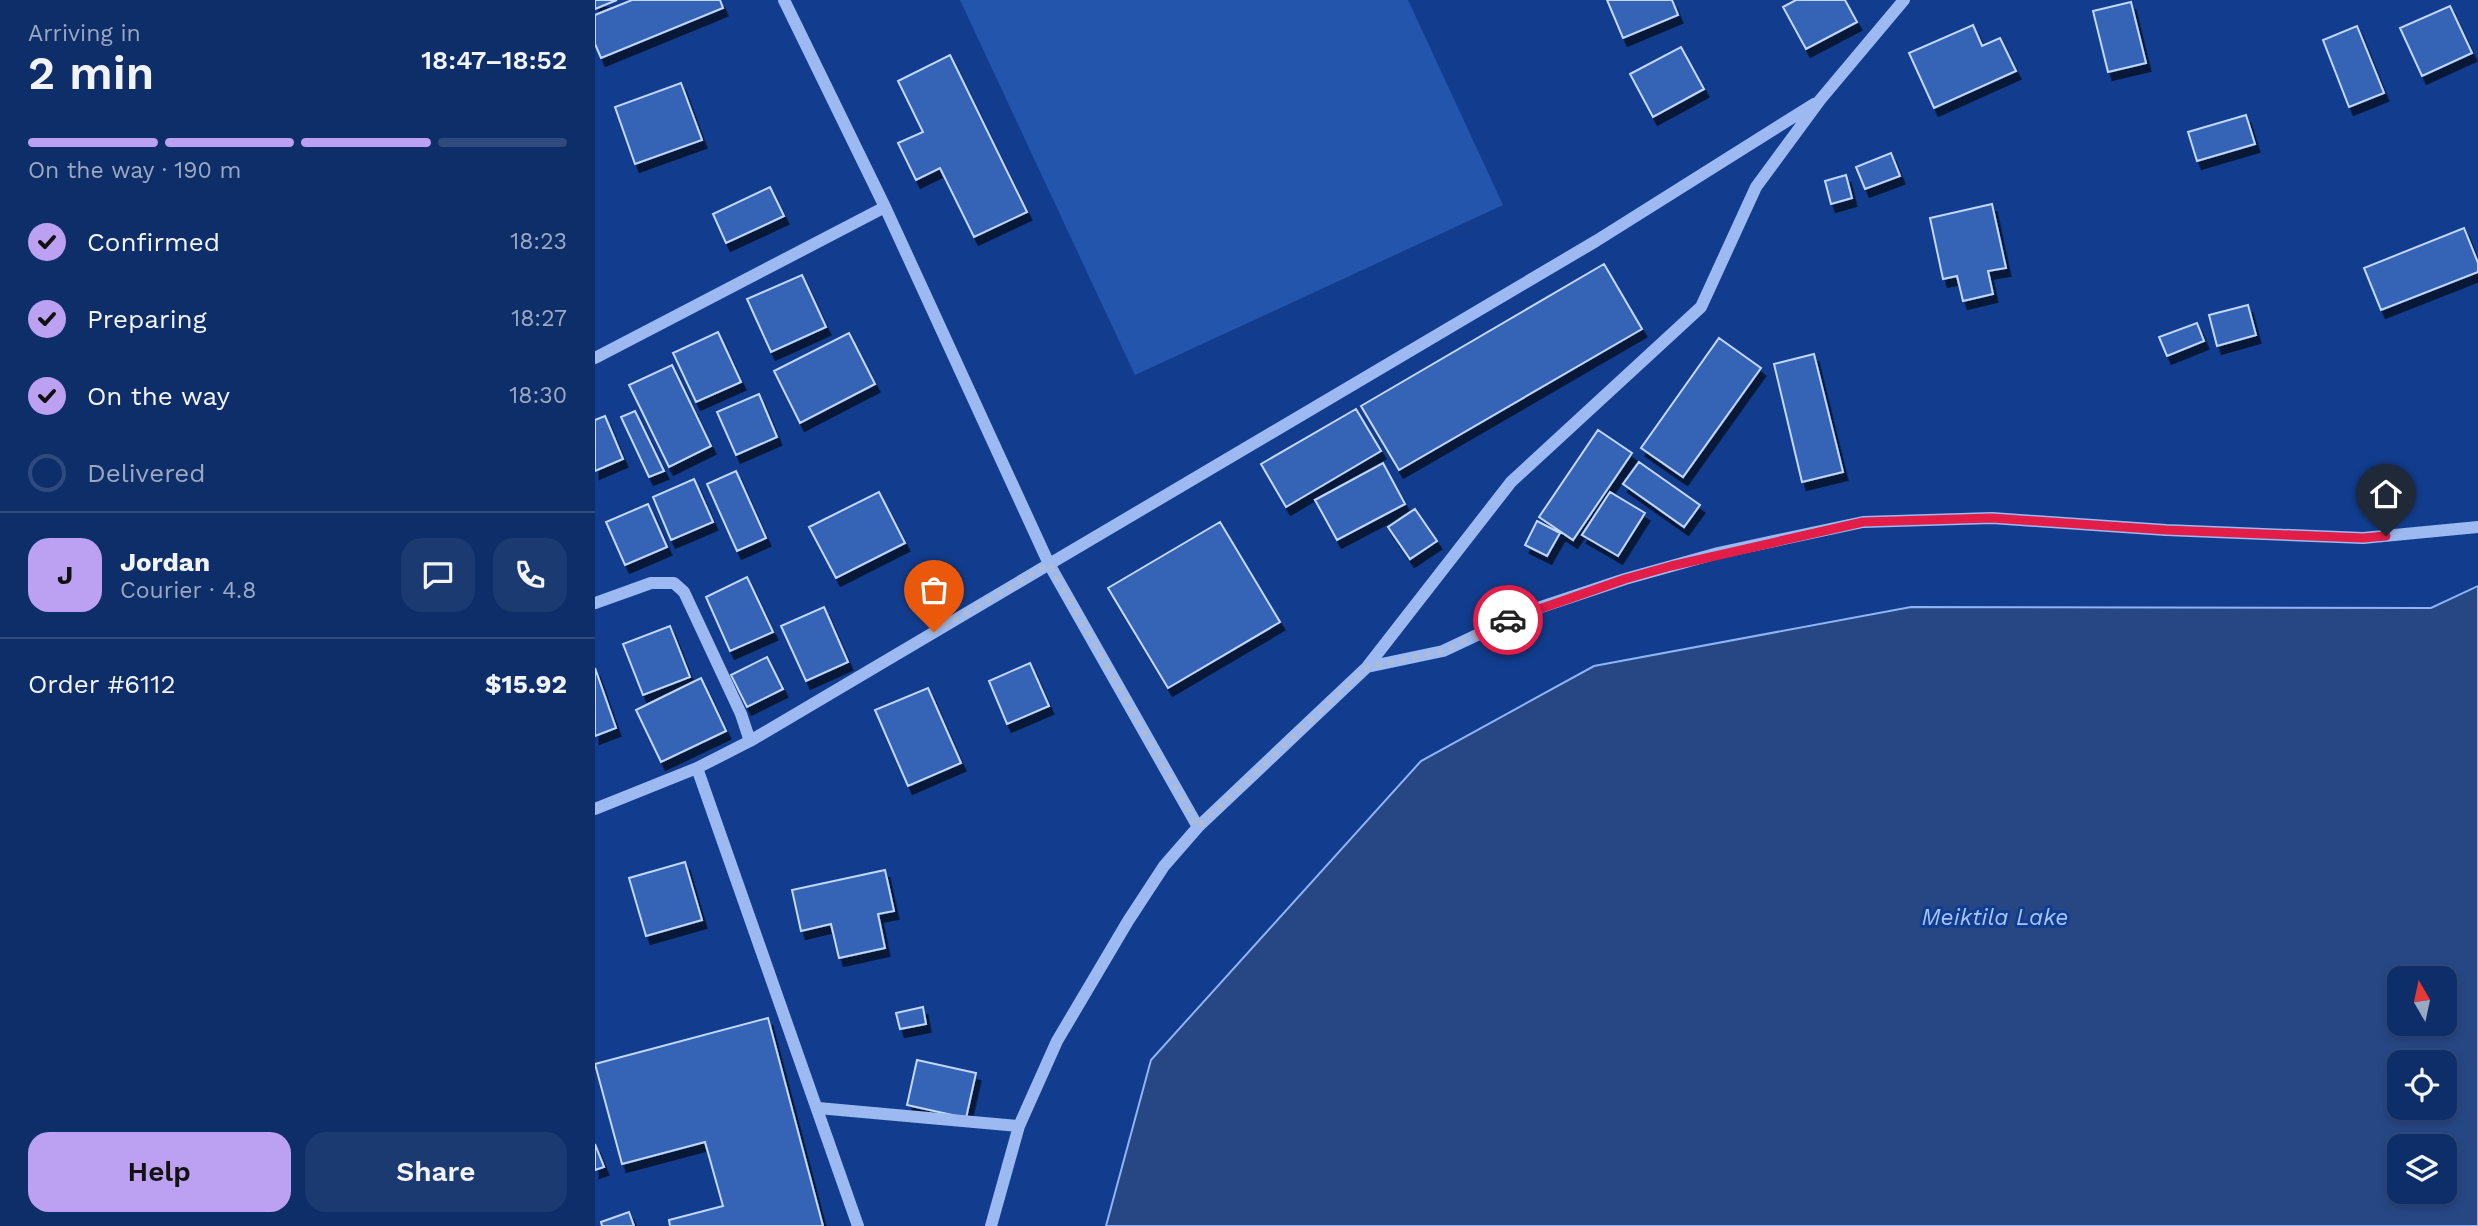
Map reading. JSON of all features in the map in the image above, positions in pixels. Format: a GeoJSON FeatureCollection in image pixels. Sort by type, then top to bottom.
{"type":"FeatureCollection","features":[{"type":"Feature","properties":{"kind":"street"},"geometry":{"type":"LineString","coordinates":[[784,0],[885,207],[1049,564],[1198,827]]}},
{"type":"Feature","properties":{"kind":"street"},"geometry":{"type":"LineString","coordinates":[[991,1226],[1019,1126],[1057,1041],[1094,976],[1164,866],[1198,827],[1367,667],[1510,481],[1701,307],[1756,187],[1820,100],[1900,2]]}},
{"type":"Feature","properties":{"kind":"street"},"geometry":{"type":"LineString","coordinates":[[595,809],[697,768],[750,741],[1584,248],[1820,100]]}},
{"type":"Feature","properties":{"kind":"street"},"geometry":{"type":"LineString","coordinates":[[595,358],[885,207]]}},
{"type":"Feature","properties":{"kind":"street"},"geometry":{"type":"LineString","coordinates":[[1367,667],[1443,651],[1526,612],[1625,579],[1718,553],[1863,522],[1992,518],[2166,530],[2363,538],[2478,527]]}},
{"type":"Feature","properties":{"kind":"street"},"geometry":{"type":"LineString","coordinates":[[595,603],[651,583],[674,583],[684,592],[741,715],[750,741]]}},
{"type":"Feature","properties":{"kind":"street"},"geometry":{"type":"LineString","coordinates":[[697,768],[858,1226]]}},
{"type":"Feature","properties":{"kind":"street"},"geometry":{"type":"LineString","coordinates":[[818,1108],[1019,1126]]}},
{"type":"Feature","properties":{"kind":"shaded area"},"geometry":{"type":"Polygon","coordinates":[[[960,0],[1408,0],[1503,205],[1135,375],[960,0]]]}},
{"type":"Feature","properties":{"kind":"water","name":"Meiktila Lake"},"geometry":{"type":"Polygon","coordinates":[[[2478,586],[2478,1226],[1106,1226],[1151,1060],[1421,761],[1594,666],[1911,607],[2431,608],[2478,586]]]}},
{"type":"Feature","properties":{"kind":"building"},"geometry":{"type":"Polygon","coordinates":[[[595,0],[617,0],[595,9],[595,0]]]}},
{"type":"Feature","properties":{"kind":"building"},"geometry":{"type":"Polygon","coordinates":[[[632,0],[720,0],[723,8],[601,58],[595,44],[595,15],[632,0]]]}},
{"type":"Feature","properties":{"kind":"building"},"geometry":{"type":"Polygon","coordinates":[[[1607,0],[1672,0],[1678,15],[1623,38],[1607,0]]]}},
{"type":"Feature","properties":{"kind":"building"},"geometry":{"type":"Polygon","coordinates":[[[1796,0],[1845,0],[1857,22],[1806,49],[1783,7],[1796,0]]]}},
{"type":"Feature","properties":{"kind":"building"},"geometry":{"type":"Polygon","coordinates":[[[2131,2],[2146,63],[2108,72],[2093,11],[2131,2]]]}},
{"type":"Feature","properties":{"kind":"building"},"geometry":{"type":"Polygon","coordinates":[[[2450,6],[2472,53],[2422,76],[2400,28],[2450,6]]]}},
{"type":"Feature","properties":{"kind":"building"},"geometry":{"type":"Polygon","coordinates":[[[1973,25],[1982,46],[2000,38],[2016,71],[1934,108],[1909,53],[1973,25]]]}},
{"type":"Feature","properties":{"kind":"building"},"geometry":{"type":"Polygon","coordinates":[[[2357,26],[2384,93],[2349,107],[2323,40],[2357,26]]]}},
{"type":"Feature","properties":{"kind":"building"},"geometry":{"type":"Polygon","coordinates":[[[1681,47],[1704,89],[1653,117],[1630,74],[1681,47]]]}},
{"type":"Feature","properties":{"kind":"building"},"geometry":{"type":"Polygon","coordinates":[[[950,55],[1027,212],[974,237],[940,168],[916,180],[898,143],[923,132],[898,81],[950,55]]]}},
{"type":"Feature","properties":{"kind":"building"},"geometry":{"type":"Polygon","coordinates":[[[681,83],[702,140],[635,164],[615,107],[681,83]]]}},
{"type":"Feature","properties":{"kind":"building"},"geometry":{"type":"Polygon","coordinates":[[[2246,115],[2255,144],[2197,161],[2188,132],[2246,115]]]}},
{"type":"Feature","properties":{"kind":"building"},"geometry":{"type":"Polygon","coordinates":[[[1891,153],[1900,176],[1865,189],[1856,167],[1891,153]]]}},
{"type":"Feature","properties":{"kind":"building"},"geometry":{"type":"Polygon","coordinates":[[[1846,175],[1852,198],[1831,204],[1825,181],[1846,175]]]}},
{"type":"Feature","properties":{"kind":"building"},"geometry":{"type":"Polygon","coordinates":[[[770,187],[784,216],[726,243],[713,214],[770,187]]]}},
{"type":"Feature","properties":{"kind":"building"},"geometry":{"type":"Polygon","coordinates":[[[1992,204],[2006,268],[1988,271],[1993,294],[1963,301],[1957,276],[1943,279],[1930,218],[1992,204]]]}},
{"type":"Feature","properties":{"kind":"building"},"geometry":{"type":"Polygon","coordinates":[[[2464,228],[2478,263],[2478,272],[2381,310],[2364,268],[2464,228]]]}},
{"type":"Feature","properties":{"kind":"building"},"geometry":{"type":"Polygon","coordinates":[[[1604,264],[1642,329],[1399,470],[1361,406],[1604,264]]]}},
{"type":"Feature","properties":{"kind":"building"},"geometry":{"type":"Polygon","coordinates":[[[802,275],[826,327],[771,352],[747,299],[802,275]]]}},
{"type":"Feature","properties":{"kind":"building"},"geometry":{"type":"Polygon","coordinates":[[[2248,305],[2256,335],[2217,346],[2209,315],[2248,305]]]}},
{"type":"Feature","properties":{"kind":"building"},"geometry":{"type":"Polygon","coordinates":[[[2197,323],[2204,341],[2167,356],[2159,337],[2197,323]]]}},
{"type":"Feature","properties":{"kind":"building"},"geometry":{"type":"Polygon","coordinates":[[[718,332],[741,382],[696,402],[673,353],[718,332]]]}},
{"type":"Feature","properties":{"kind":"building"},"geometry":{"type":"Polygon","coordinates":[[[849,333],[875,384],[800,423],[774,371],[849,333]]]}},
{"type":"Feature","properties":{"kind":"building"},"geometry":{"type":"Polygon","coordinates":[[[1719,338],[1761,368],[1683,477],[1641,448],[1719,338]]]}},
{"type":"Feature","properties":{"kind":"building"},"geometry":{"type":"Polygon","coordinates":[[[1814,354],[1843,472],[1802,482],[1774,364],[1814,354]]]}},
{"type":"Feature","properties":{"kind":"building"},"geometry":{"type":"Polygon","coordinates":[[[672,365],[711,446],[669,467],[629,385],[672,365]]]}},
{"type":"Feature","properties":{"kind":"building"},"geometry":{"type":"Polygon","coordinates":[[[759,394],[777,437],[736,455],[717,412],[759,394]]]}},
{"type":"Feature","properties":{"kind":"building"},"geometry":{"type":"Polygon","coordinates":[[[1356,409],[1381,451],[1286,507],[1261,464],[1356,409]]]}},
{"type":"Feature","properties":{"kind":"building"},"geometry":{"type":"Polygon","coordinates":[[[635,411],[664,471],[649,477],[621,417],[635,411]]]}},
{"type":"Feature","properties":{"kind":"building"},"geometry":{"type":"Polygon","coordinates":[[[605,416],[623,459],[595,471],[595,420],[605,416]]]}},
{"type":"Feature","properties":{"kind":"building"},"geometry":{"type":"Polygon","coordinates":[[[1598,430],[1632,453],[1573,540],[1539,517],[1598,430]]]}},
{"type":"Feature","properties":{"kind":"building"},"geometry":{"type":"Polygon","coordinates":[[[1639,462],[1700,505],[1684,527],[1623,484],[1639,462]]]}},
{"type":"Feature","properties":{"kind":"building"},"geometry":{"type":"Polygon","coordinates":[[[1383,463],[1405,504],[1337,540],[1315,500],[1383,463]]]}},
{"type":"Feature","properties":{"kind":"building"},"geometry":{"type":"Polygon","coordinates":[[[736,471],[766,538],[737,551],[707,484],[736,471]]]}},
{"type":"Feature","properties":{"kind":"building"},"geometry":{"type":"Polygon","coordinates":[[[694,479],[713,522],[671,540],[653,497],[694,479]]]}},
{"type":"Feature","properties":{"kind":"building"},"geometry":{"type":"Polygon","coordinates":[[[879,492],[905,543],[836,578],[809,527],[879,492]]]}},
{"type":"Feature","properties":{"kind":"building"},"geometry":{"type":"Polygon","coordinates":[[[1610,492],[1645,513],[1618,556],[1582,535],[1610,492]]]}},
{"type":"Feature","properties":{"kind":"building"},"geometry":{"type":"Polygon","coordinates":[[[648,504],[667,547],[625,565],[606,522],[648,504]]]}},
{"type":"Feature","properties":{"kind":"building"},"geometry":{"type":"Polygon","coordinates":[[[1415,509],[1437,541],[1410,559],[1388,527],[1415,509]]]}},
{"type":"Feature","properties":{"kind":"building"},"geometry":{"type":"Polygon","coordinates":[[[1537,521],[1560,533],[1547,556],[1525,545],[1537,521]]]}},
{"type":"Feature","properties":{"kind":"building"},"geometry":{"type":"Polygon","coordinates":[[[1220,522],[1280,622],[1168,688],[1108,588],[1220,522]]]}},
{"type":"Feature","properties":{"kind":"building"},"geometry":{"type":"Polygon","coordinates":[[[747,577],[773,632],[730,651],[706,597],[747,577]]]}},
{"type":"Feature","properties":{"kind":"building"},"geometry":{"type":"Polygon","coordinates":[[[824,607],[848,662],[806,681],[781,626],[824,607]]]}},
{"type":"Feature","properties":{"kind":"building"},"geometry":{"type":"Polygon","coordinates":[[[670,626],[690,677],[643,695],[623,644],[670,626]]]}},
{"type":"Feature","properties":{"kind":"building"},"geometry":{"type":"Polygon","coordinates":[[[767,657],[783,689],[747,707],[731,675],[767,657]]]}},
{"type":"Feature","properties":{"kind":"building"},"geometry":{"type":"Polygon","coordinates":[[[1030,663],[1049,706],[1007,724],[989,681],[1030,663]]]}},
{"type":"Feature","properties":{"kind":"building"},"geometry":{"type":"Polygon","coordinates":[[[595,668],[616,728],[595,736],[595,668]]]}},
{"type":"Feature","properties":{"kind":"building"},"geometry":{"type":"Polygon","coordinates":[[[701,678],[726,731],[661,762],[636,710],[701,678]]]}},
{"type":"Feature","properties":{"kind":"building"},"geometry":{"type":"Polygon","coordinates":[[[928,688],[961,763],[908,786],[875,710],[928,688]]]}},
{"type":"Feature","properties":{"kind":"building"},"geometry":{"type":"Polygon","coordinates":[[[685,862],[702,920],[646,936],[629,878],[685,862]]]}},
{"type":"Feature","properties":{"kind":"building"},"geometry":{"type":"Polygon","coordinates":[[[885,870],[894,911],[878,914],[885,948],[839,958],[831,924],[801,931],[792,890],[885,870]]]}},
{"type":"Feature","properties":{"kind":"building"},"geometry":{"type":"Polygon","coordinates":[[[923,1007],[926,1024],[900,1029],[896,1013],[923,1007]]]}},
{"type":"Feature","properties":{"kind":"building"},"geometry":{"type":"Polygon","coordinates":[[[768,1018],[823,1226],[670,1226],[669,1220],[723,1206],[705,1142],[622,1164],[595,1064],[768,1018]]]}},
{"type":"Feature","properties":{"kind":"building"},"geometry":{"type":"Polygon","coordinates":[[[917,1060],[976,1073],[966,1118],[907,1105],[917,1060]]]}},
{"type":"Feature","properties":{"kind":"building"},"geometry":{"type":"Polygon","coordinates":[[[595,1144],[604,1167],[595,1170],[595,1144]]]}},
{"type":"Feature","properties":{"kind":"building"},"geometry":{"type":"Polygon","coordinates":[[[629,1212],[634,1226],[602,1226],[601,1222],[629,1212]]]}},
{"type":"Feature","properties":{"kind":"way so far"},"geometry":{"type":"LineString","coordinates":[[934,632],[1049,564],[1198,827],[1367,667],[1443,651],[1508,620]]}},
{"type":"Feature","properties":{"kind":"route"},"geometry":{"type":"LineString","coordinates":[[1508,620],[1625,579],[1718,553],[1863,522],[1992,518],[2166,530],[2363,538],[2386,536]]}}]}
